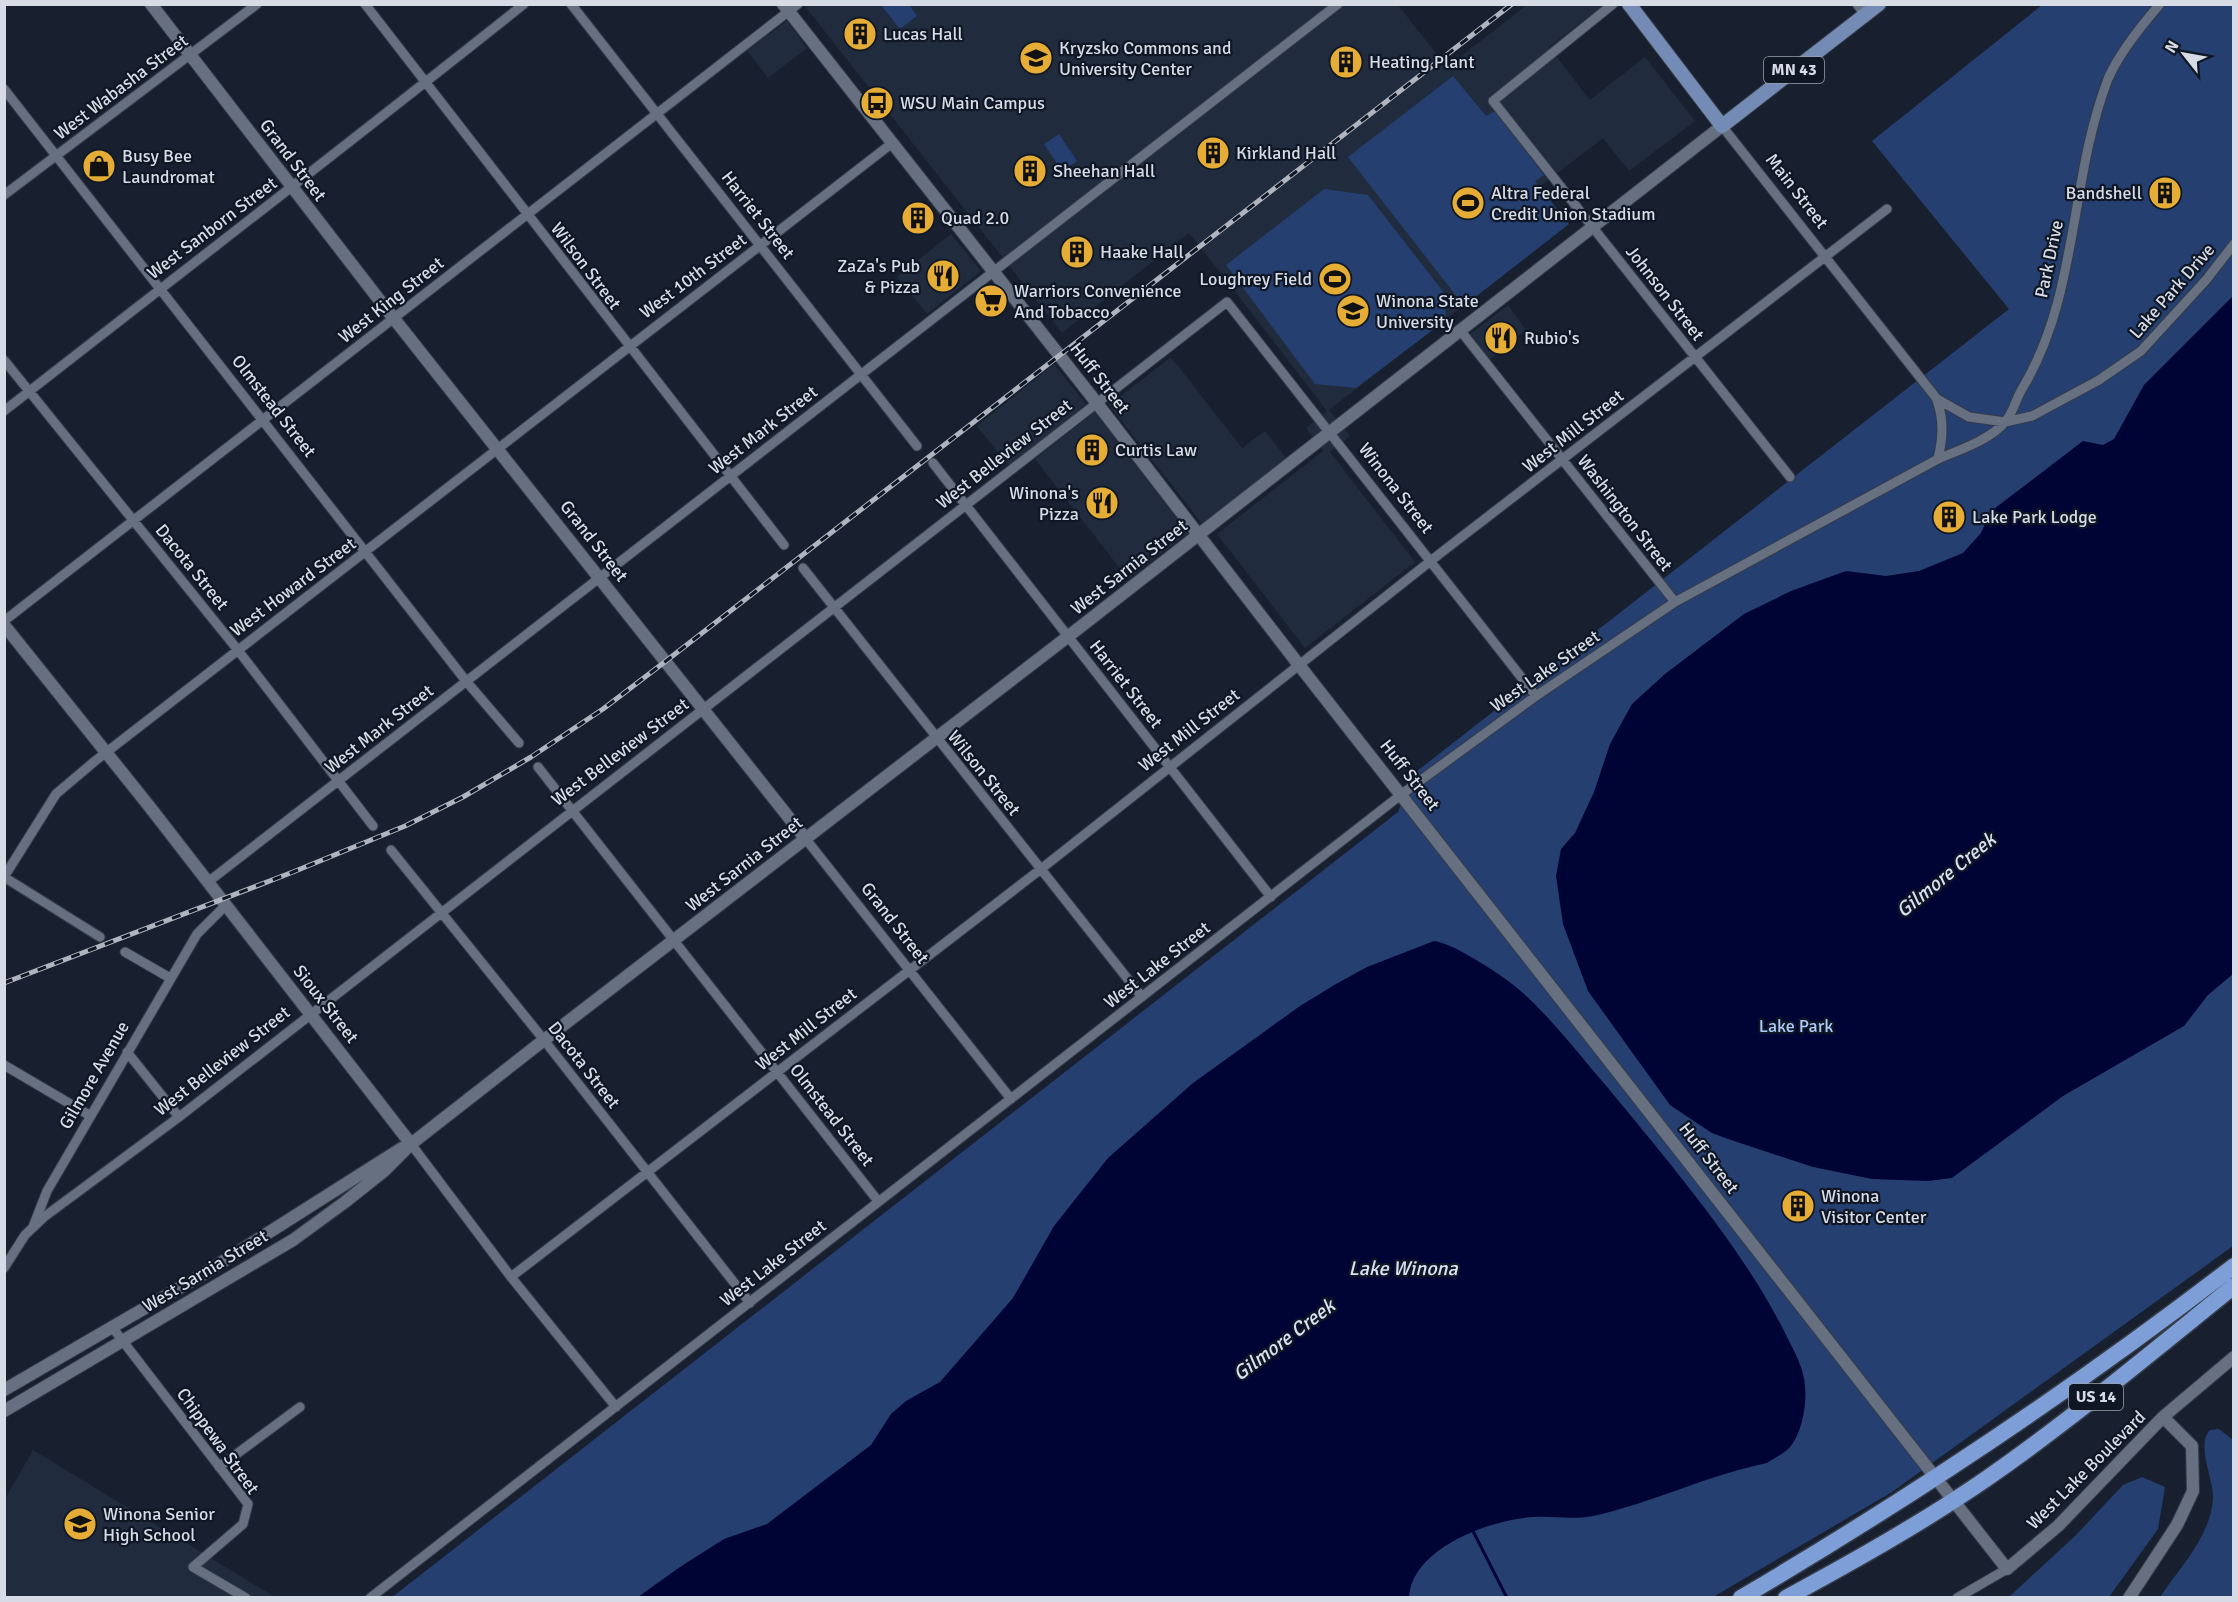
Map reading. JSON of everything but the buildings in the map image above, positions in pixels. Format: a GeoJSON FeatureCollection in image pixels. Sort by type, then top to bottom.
{"type":"FeatureCollection","features":[{"type":"Feature","properties":{"kind":"highway","name":"US 14"},"geometry":{"type":"LineString","coordinates":[[1741,1598],[1936,1477],[2115,1355],[2234,1266]]}},
{"type":"Feature","properties":{"kind":"highway","name":"US 14"},"geometry":{"type":"LineString","coordinates":[[1786,1598],[1953,1501],[2072,1415],[2234,1287]]}},
{"type":"Feature","properties":{"kind":"main road","name":"Main Street"},"geometry":{"type":"LineString","coordinates":[[1629,4],[1722,126]]}},
{"type":"Feature","properties":{"kind":"main road","name":"MN 43"},"geometry":{"type":"LineString","coordinates":[[1861,10],[1879,4]]}},
{"type":"Feature","properties":{"kind":"main road","name":"West Sarnia Street"},"geometry":{"type":"LineString","coordinates":[[1722,126],[1861,10]]}},
{"type":"Feature","properties":{"kind":"street","name":"Grand Street"},"geometry":{"type":"LineString","coordinates":[[151,4],[394,319],[1011,1099]]}},
{"type":"Feature","properties":{"kind":"street","name":"West Wabasha Street"},"geometry":{"type":"LineString","coordinates":[[4,195],[256,4]]}},
{"type":"Feature","properties":{"kind":"street","name":"Wilson Street"},"geometry":{"type":"LineString","coordinates":[[365,4],[628,347],[784,545]]}},
{"type":"Feature","properties":{"kind":"street","name":"West Sanborn Street"},"geometry":{"type":"LineString","coordinates":[[4,411],[160,287],[292,189],[524,4]]}},
{"type":"Feature","properties":{"kind":"street","name":"Harriet Street"},"geometry":{"type":"LineString","coordinates":[[571,4],[762,245],[917,446]]}},
{"type":"Feature","properties":{"kind":"street","name":"West Mark Street"},"geometry":{"type":"LineString","coordinates":[[208,882],[1338,4]]}},
{"type":"Feature","properties":{"kind":"street","name":"Johnson Street"},"geometry":{"type":"LineString","coordinates":[[1613,4],[1492,101],[1790,477]]}},
{"type":"Feature","properties":{"kind":"street","name":"Park Drive"},"geometry":{"type":"LineString","coordinates":[[2006,422],[2035,368],[2048,337],[2066,263],[2083,168],[2109,77],[2160,4]]}},
{"type":"Feature","properties":{"kind":"street","name":"West King Street"},"geometry":{"type":"LineString","coordinates":[[4,621],[658,115],[790,7]]}},
{"type":"Feature","properties":{"kind":"street","name":"Huff Street"},"geometry":{"type":"LineString","coordinates":[[790,7],[891,144],[1096,402],[1299,665],[2007,1569]]}},
{"type":"Feature","properties":{"kind":"street","name":"Olmstead Street"},"geometry":{"type":"LineString","coordinates":[[4,89],[264,419],[466,681],[519,743]]}},
{"type":"Feature","properties":{"kind":"street","name":"West Sarnia Street"},"geometry":{"type":"LineString","coordinates":[[4,1412],[293,1240],[384,1171],[411,1144],[544,1040],[1200,535],[1722,126]]}},
{"type":"Feature","properties":{"kind":"street","name":"Main Street"},"geometry":{"type":"LineString","coordinates":[[1722,126],[1937,399],[1943,417],[1943,438],[1938,459]]}},
{"type":"Feature","properties":{"kind":"street","name":"West 10th Street"},"geometry":{"type":"LineString","coordinates":[[628,347],[891,144]]}},
{"type":"Feature","properties":{"kind":"street","name":"West Mill Street"},"geometry":{"type":"LineString","coordinates":[[511,1277],[908,969],[1041,869],[1431,561],[1887,209]]}},
{"type":"Feature","properties":{"kind":"street","name":"Lake Park Drive"},"geometry":{"type":"LineString","coordinates":[[2006,422],[2031,416],[2099,380],[2141,351],[2206,280],[2234,244]]}},
{"type":"Feature","properties":{"kind":"street","name":"West Belleview Street"},"geometry":{"type":"LineString","coordinates":[[33,1227],[179,1117],[572,809],[835,608],[1227,302]]}},
{"type":"Feature","properties":{"kind":"street","name":"Winona Street"},"geometry":{"type":"LineString","coordinates":[[1227,302],[1331,431],[1536,696]]}},
{"type":"Feature","properties":{"kind":"street","name":"Washington Street"},"geometry":{"type":"LineString","coordinates":[[1460,330],[1675,602]]}},
{"type":"Feature","properties":{"kind":"street","name":"West Howard Street"},"geometry":{"type":"LineString","coordinates":[[4,877],[56,794],[237,649],[367,552],[628,347]]}},
{"type":"Feature","properties":{"kind":"street","name":"Dacota Street"},"geometry":{"type":"LineString","coordinates":[[4,360],[237,649],[337,783],[373,826]]}},
{"type":"Feature","properties":{"kind":"street","name":"Main Street"},"geometry":{"type":"LineString","coordinates":[[1937,399],[1969,417],[2006,422]]}},
{"type":"Feature","properties":{"kind":"street","name":"West Lake Street"},"geometry":{"type":"LineString","coordinates":[[370,1598],[1402,794],[1536,696],[1675,602],[1938,459],[1962,449],[2006,422]]}},
{"type":"Feature","properties":{"kind":"street","name":"Harriet Street"},"geometry":{"type":"LineString","coordinates":[[933,463],[964,506],[1069,636],[1271,897]]}},
{"type":"Feature","properties":{"kind":"street","name":"Wilson Street"},"geometry":{"type":"LineString","coordinates":[[803,568],[935,739],[1142,997]]}},
{"type":"Feature","properties":{"kind":"street","name":"Sioux Street"},"geometry":{"type":"LineString","coordinates":[[4,625],[310,1013],[511,1277],[616,1407]]}},
{"type":"Feature","properties":{"kind":"street","name":"Olmstead Street"},"geometry":{"type":"LineString","coordinates":[[538,767],[878,1201]]}},
{"type":"Feature","properties":{"kind":"street","name":"Dacota Street"},"geometry":{"type":"LineString","coordinates":[[391,850],[544,1040],[750,1303]]}},
{"type":"Feature","properties":{"kind":"street"},"geometry":{"type":"LineString","coordinates":[[4,877],[100,937]]}},
{"type":"Feature","properties":{"kind":"street","name":"Gilmore Avenue"},"geometry":{"type":"LineString","coordinates":[[4,1268],[8,1256],[33,1227],[39,1206],[89,1115],[196,934],[225,906]]}},
{"type":"Feature","properties":{"kind":"street"},"geometry":{"type":"LineString","coordinates":[[125,952],[170,978]]}},
{"type":"Feature","properties":{"kind":"street"},"geometry":{"type":"LineString","coordinates":[[127,1052],[179,1117]]}},
{"type":"Feature","properties":{"kind":"street"},"geometry":{"type":"LineString","coordinates":[[4,1065],[89,1115]]}},
{"type":"Feature","properties":{"kind":"street","name":"West Sarnia Street"},"geometry":{"type":"LineString","coordinates":[[4,1390],[314,1206],[377,1161],[411,1144]]}},
{"type":"Feature","properties":{"kind":"street","name":"Chippewa Street"},"geometry":{"type":"LineString","coordinates":[[112,1327],[248,1504],[243,1524],[193,1566],[246,1598]]}},
{"type":"Feature","properties":{"kind":"street","name":"West Lake Boulevard"},"geometry":{"type":"LineString","coordinates":[[1957,1598],[2007,1569],[2058,1526],[2163,1417],[2234,1357]]}},
{"type":"Feature","properties":{"kind":"street"},"geometry":{"type":"LineString","coordinates":[[219,1467],[300,1407]]}},
{"type":"Feature","properties":{"kind":"street"},"geometry":{"type":"LineString","coordinates":[[2129,1598],[2177,1525],[2193,1491],[2192,1446],[2163,1417]]}},
{"type":"Feature","properties":{"kind":"shaded area","name":"Winona State University"},"geometry":{"type":"Polygon","coordinates":[[[804,5],[1398,5],[1447,67],[1527,5],[1603,5],[1549,47],[1590,100],[1645,57],[1695,121],[1629,171],[1603,138],[1538,188],[1567,225],[1329,410],[1350,436],[1330,452],[1415,562],[1305,648],[1217,534],[1323,451],[1306,428],[1327,411],[1234,290],[1189,233],[1062,333],[804,5]]]}},
{"type":"Feature","properties":{"kind":"shaded area"},"geometry":{"type":"Polygon","coordinates":[[[787,21],[807,48],[768,78],[747,51],[787,21]]]}},
{"type":"Feature","properties":{"kind":"shaded area"},"geometry":{"type":"Polygon","coordinates":[[[951,234],[981,271],[927,314],[897,277],[951,234]]]}},
{"type":"Feature","properties":{"kind":"shaded area"},"geometry":{"type":"Polygon","coordinates":[[[1508,305],[1526,330],[1489,360],[1469,335],[1508,305]]]}},
{"type":"Feature","properties":{"kind":"shaded area"},"geometry":{"type":"Polygon","coordinates":[[[1171,357],[1242,448],[1265,431],[1287,459],[1203,525],[1109,405],[1171,357]]]}},
{"type":"Feature","properties":{"kind":"shaded area"},"geometry":{"type":"Polygon","coordinates":[[[1054,364],[1086,404],[1009,466],[977,426],[1054,364]]]}},
{"type":"Feature","properties":{"kind":"shaded area"},"geometry":{"type":"Polygon","coordinates":[[[1095,412],[1188,533],[1128,579],[1035,459],[1095,412]]]}},
{"type":"Feature","properties":{"kind":"shaded area","name":"Winona Senior High School"},"geometry":{"type":"Polygon","coordinates":[[[33,1450],[275,1597],[5,1598],[5,1499],[33,1450]]]}},
{"type":"Feature","properties":{"kind":"green space"},"geometry":{"type":"Polygon","coordinates":[[[881,5],[909,5],[917,16],[900,29],[881,5]]]}},
{"type":"Feature","properties":{"kind":"green space","name":"Lake Park"},"geometry":{"type":"Polygon","coordinates":[[[2042,5],[2233,5],[2233,1246],[1892,1492],[1713,1597],[391,1598],[1398,812],[1412,775],[2009,309],[1872,141],[2042,5]]]}},
{"type":"Feature","properties":{"kind":"green space","name":"Altra Federal Credit Union Stadium"},"geometry":{"type":"Polygon","coordinates":[[[1453,76],[1486,116],[1495,111],[1544,175],[1535,181],[1569,224],[1464,306],[1348,157],[1453,76]]]}},
{"type":"Feature","properties":{"kind":"green space"},"geometry":{"type":"Polygon","coordinates":[[[1059,134],[1077,161],[1062,171],[1044,144],[1059,134]]]}},
{"type":"Feature","properties":{"kind":"green space","name":"Loughrey Field"},"geometry":{"type":"Polygon","coordinates":[[[1324,189],[1368,195],[1445,294],[1446,320],[1356,388],[1315,384],[1226,265],[1324,189]]]}},
{"type":"Feature","properties":{"kind":"green space"},"geometry":{"type":"Polygon","coordinates":[[[2219,1429],[2233,1440],[2233,1597],[2160,1597],[2194,1550],[2207,1524],[2213,1497],[2205,1453],[2206,1436],[2210,1430],[2219,1429]]]}},
{"type":"Feature","properties":{"kind":"green space"},"geometry":{"type":"Polygon","coordinates":[[[2142,1477],[2165,1487],[2158,1529],[2109,1597],[2009,1597],[2076,1535],[2123,1485],[2142,1477]]]}},
{"type":"Feature","properties":{"kind":"water","name":"Gilmore Creek"},"geometry":{"type":"Polygon","coordinates":[[[2233,296],[2233,974],[2208,995],[2184,1026],[2063,1096],[1952,1178],[1928,1181],[1872,1179],[1813,1167],[1712,1133],[1670,1105],[1588,991],[1563,924],[1556,876],[1561,849],[1575,833],[1594,792],[1610,744],[1632,704],[1665,674],[1744,614],[1791,591],[1846,571],[1886,576],[1919,571],[1963,553],[1981,533],[1990,512],[2083,441],[2103,445],[2114,439],[2144,385],[2233,296]]]}},
{"type":"Feature","properties":{"kind":"water","name":"Lake Winona"},"geometry":{"type":"Polygon","coordinates":[[[1434,941],[1454,948],[1493,970],[1535,1004],[1567,1039],[1704,1207],[1749,1271],[1769,1303],[1803,1373],[1805,1393],[1803,1418],[1798,1434],[1785,1452],[1767,1463],[1593,1516],[1516,1519],[1476,1530],[1456,1539],[1424,1564],[1413,1580],[1409,1597],[638,1597],[724,1539],[767,1524],[871,1445],[891,1414],[906,1401],[940,1382],[1013,1298],[1054,1226],[1108,1158],[1193,1083],[1300,1006],[1336,984],[1367,967],[1434,941]]]}},
{"type":"Feature","properties":{"kind":"waterway"},"geometry":{"type":"LineString","coordinates":[[1473,1531],[1507,1598]]}},
{"type":"Feature","properties":{"kind":"railway"},"geometry":{"type":"LineString","coordinates":[[4,983],[293,872],[405,826],[463,797],[531,757],[603,709],[666,661],[1512,4]]}},
{"type":"Feature","properties":{"kind":"place","name":"Lucas Hall"},"geometry":{"type":"Point","coordinates":[860,34]}},
{"type":"Feature","properties":{"kind":"place","name":"Kryzsko Commons and University Center"},"geometry":{"type":"Point","coordinates":[1036,58]}},
{"type":"Feature","properties":{"kind":"place","name":"Heating Plant"},"geometry":{"type":"Point","coordinates":[1346,62]}},
{"type":"Feature","properties":{"kind":"place","name":"WSU Main Campus"},"geometry":{"type":"Point","coordinates":[877,103]}},
{"type":"Feature","properties":{"kind":"place","name":"Kirkland Hall"},"geometry":{"type":"Point","coordinates":[1213,153]}},
{"type":"Feature","properties":{"kind":"place","name":"Busy Bee Laundromat"},"geometry":{"type":"Point","coordinates":[99,166]}},
{"type":"Feature","properties":{"kind":"place","name":"Sheehan Hall"},"geometry":{"type":"Point","coordinates":[1030,171]}},
{"type":"Feature","properties":{"kind":"place","name":"Bandshell"},"geometry":{"type":"Point","coordinates":[2165,193]}},
{"type":"Feature","properties":{"kind":"place","name":"Altra Federal Credit Union Stadium"},"geometry":{"type":"Point","coordinates":[1468,203]}},
{"type":"Feature","properties":{"kind":"place","name":"Quad 2.0"},"geometry":{"type":"Point","coordinates":[918,218]}},
{"type":"Feature","properties":{"kind":"place","name":"Haake Hall"},"geometry":{"type":"Point","coordinates":[1077,252]}},
{"type":"Feature","properties":{"kind":"place","name":"ZaZa's Pub & Pizza"},"geometry":{"type":"Point","coordinates":[943,276]}},
{"type":"Feature","properties":{"kind":"place","name":"Loughrey Field"},"geometry":{"type":"Point","coordinates":[1335,279]}},
{"type":"Feature","properties":{"kind":"place","name":"Warriors Convenience And Tobacco"},"geometry":{"type":"Point","coordinates":[991,301]}},
{"type":"Feature","properties":{"kind":"place","name":"Winona State University"},"geometry":{"type":"Point","coordinates":[1353,311]}},
{"type":"Feature","properties":{"kind":"place","name":"Rubio's"},"geometry":{"type":"Point","coordinates":[1501,338]}},
{"type":"Feature","properties":{"kind":"place","name":"Curtis Law"},"geometry":{"type":"Point","coordinates":[1092,450]}},
{"type":"Feature","properties":{"kind":"place","name":"Winona's Pizza"},"geometry":{"type":"Point","coordinates":[1102,503]}},
{"type":"Feature","properties":{"kind":"place","name":"Lake Park Lodge"},"geometry":{"type":"Point","coordinates":[1949,517]}},
{"type":"Feature","properties":{"kind":"place","name":"Winona Visitor Center"},"geometry":{"type":"Point","coordinates":[1798,1206]}},
{"type":"Feature","properties":{"kind":"place","name":"Winona Senior High School"},"geometry":{"type":"Point","coordinates":[80,1524]}}]}
